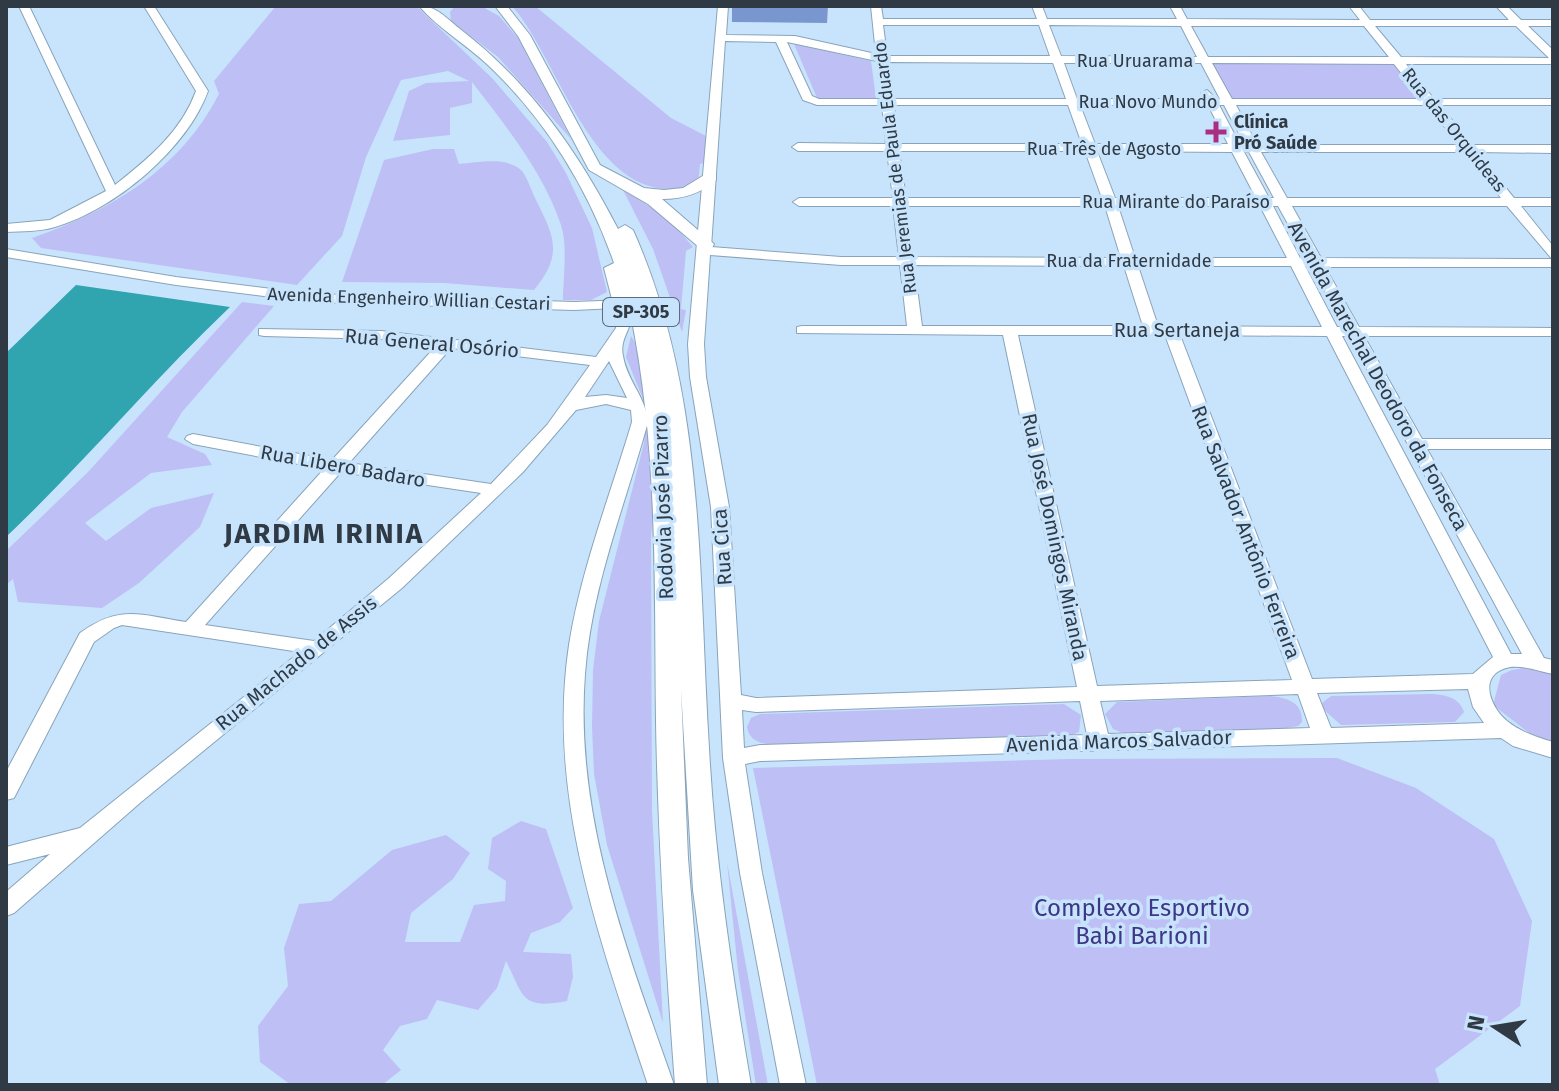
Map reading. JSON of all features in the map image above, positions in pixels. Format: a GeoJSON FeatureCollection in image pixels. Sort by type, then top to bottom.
{"type":"FeatureCollection","features":[{"type":"Feature","properties":{"kind":"main road","name":"Rodovia José Pizarro"},"geometry":{"type":"LineString","coordinates":[[425,6],[478,49],[521,93],[570,155],[607,223],[635,290],[650,348],[650,407],[666,500],[671,808],[691,1085]]}},
{"type":"Feature","properties":{"kind":"main road"},"geometry":{"type":"LineString","coordinates":[[445,6],[441,14],[447,26]]}},
{"type":"Feature","properties":{"kind":"main road","name":"Rodovia José Pizarro"},"geometry":{"type":"LineString","coordinates":[[500,7],[524,35],[592,163],[643,265],[661,317],[677,399],[685,469],[701,827],[719,986],[735,1085]]}},
{"type":"Feature","properties":{"kind":"main road"},"geometry":{"type":"LineString","coordinates":[[570,155],[603,232],[622,303]]}},
{"type":"Feature","properties":{"kind":"main road"},"geometry":{"type":"LineString","coordinates":[[592,163],[678,216],[706,247]]}},
{"type":"Feature","properties":{"kind":"main road"},"geometry":{"type":"LineString","coordinates":[[634,188],[660,194],[684,194],[711,177]]}},
{"type":"Feature","properties":{"kind":"street"},"geometry":{"type":"LineString","coordinates":[[24,6],[113,193]]}},
{"type":"Feature","properties":{"kind":"street"},"geometry":{"type":"LineString","coordinates":[[6,227],[55,223],[86,210],[113,193],[178,133],[201,98],[202,91],[149,6]]}},
{"type":"Feature","properties":{"kind":"street","name":"Rua Cica"},"geometry":{"type":"LineString","coordinates":[[723,6],[711,136],[711,177],[697,361],[720,507],[734,758],[751,873],[793,1085]]}},
{"type":"Feature","properties":{"kind":"street","name":"Rua Jeremias de Paula Eduardo"},"geometry":{"type":"LineString","coordinates":[[876,6],[915,331]]}},
{"type":"Feature","properties":{"kind":"street","name":"Rua Salvador Antônio Ferreira"},"geometry":{"type":"LineString","coordinates":[[1037,6],[1129,261],[1160,329],[1323,735]]}},
{"type":"Feature","properties":{"kind":"street","name":"Avenida Marechal Deodoro da Fonseca"},"geometry":{"type":"LineString","coordinates":[[1161,6],[1176,22],[1245,149],[1283,202],[1416,444],[1544,664]]}},
{"type":"Feature","properties":{"kind":"street","name":"Avenida Marechal Deodoro da Fonseca"},"geometry":{"type":"LineString","coordinates":[[1175,6],[1176,22]]}},
{"type":"Feature","properties":{"kind":"street","name":"Rua das Orquideas"},"geometry":{"type":"LineString","coordinates":[[1354,6],[1553,255]]}},
{"type":"Feature","properties":{"kind":"street"},"geometry":{"type":"LineString","coordinates":[[1501,6],[1553,58]]}},
{"type":"Feature","properties":{"kind":"street"},"geometry":{"type":"LineString","coordinates":[[877,22],[1553,23]]}},
{"type":"Feature","properties":{"kind":"street","name":"Rua Uruarama"},"geometry":{"type":"LineString","coordinates":[[719,38],[780,38],[882,59],[1397,61],[1553,58]]}},
{"type":"Feature","properties":{"kind":"street","name":"Rua Novo Mundo"},"geometry":{"type":"LineString","coordinates":[[780,38],[811,101],[1553,102]]}},
{"type":"Feature","properties":{"kind":"street","name":"Rua Três de Agosto"},"geometry":{"type":"LineString","coordinates":[[798,147],[1553,149]]}},
{"type":"Feature","properties":{"kind":"street","name":"Avenida Marechal Deodoro da Fonseca"},"geometry":{"type":"LineString","coordinates":[[1245,149],[1265,202],[1505,662]]}},
{"type":"Feature","properties":{"kind":"street","name":"Rua Mirante do Paraíso"},"geometry":{"type":"LineString","coordinates":[[799,202],[1553,202]]}},
{"type":"Feature","properties":{"kind":"street","name":"Rua da Fraternidade"},"geometry":{"type":"LineString","coordinates":[[706,247],[785,259],[905,262],[1553,263]]}},
{"type":"Feature","properties":{"kind":"street","name":"Avenida Engenheiro Willian Cestari"},"geometry":{"type":"LineString","coordinates":[[6,253],[176,281],[312,298],[574,306],[622,303]]}},
{"type":"Feature","properties":{"kind":"street"},"geometry":{"type":"LineString","coordinates":[[622,303],[627,324],[615,350],[618,363],[650,407]]}},
{"type":"Feature","properties":{"kind":"street","name":"Rua Sertaneja"},"geometry":{"type":"LineString","coordinates":[[802,330],[1553,332]]}},
{"type":"Feature","properties":{"kind":"street","name":"Rua General Osório"},"geometry":{"type":"LineString","coordinates":[[264,332],[381,335],[599,362]]}},
{"type":"Feature","properties":{"kind":"street","name":"Rua José Domingos Miranda"},"geometry":{"type":"LineString","coordinates":[[1010,332],[1099,742]]}},
{"type":"Feature","properties":{"kind":"street","name":"Rua Machado de Assis"},"geometry":{"type":"LineString","coordinates":[[6,906],[82,836],[317,648],[420,560],[493,490],[571,406],[620,336]]}},
{"type":"Feature","properties":{"kind":"street"},"geometry":{"type":"LineString","coordinates":[[192,627],[448,342]]}},
{"type":"Feature","properties":{"kind":"street"},"geometry":{"type":"LineString","coordinates":[[571,406],[610,399],[650,407]]}},
{"type":"Feature","properties":{"kind":"street"},"geometry":{"type":"LineString","coordinates":[[650,407],[637,432],[584,615],[575,673],[573,728],[575,780],[587,849],[602,908],[661,1085]]}},
{"type":"Feature","properties":{"kind":"street","name":"Rua Libero Badaro"},"geometry":{"type":"LineString","coordinates":[[193,439],[335,466],[493,490]]}},
{"type":"Feature","properties":{"kind":"street"},"geometry":{"type":"LineString","coordinates":[[1416,444],[1553,444]]}},
{"type":"Feature","properties":{"kind":"street"},"geometry":{"type":"LineString","coordinates":[[6,792],[87,638],[107,623],[122,619],[192,627],[317,648]]}},
{"type":"Feature","properties":{"kind":"street"},"geometry":{"type":"LineString","coordinates":[[1544,664],[1505,662],[1487,669],[1477,681],[1478,700],[1484,711],[1504,730],[1551,752]]}},
{"type":"Feature","properties":{"kind":"street"},"geometry":{"type":"LineString","coordinates":[[729,700],[756,705],[1477,681]]}},
{"type":"Feature","properties":{"kind":"street","name":"Avenida Marcos Salvador"},"geometry":{"type":"LineString","coordinates":[[734,758],[760,753],[1504,730]]}},
{"type":"Feature","properties":{"kind":"street"},"geometry":{"type":"LineString","coordinates":[[6,856],[82,836]]}},
{"type":"Feature","properties":{"kind":"green space"},"geometry":{"type":"Polygon","coordinates":[[[276,6],[416,6],[492,78],[547,142],[566,173],[592,228],[607,292],[591,300],[563,300],[564,242],[554,206],[522,150],[472,82],[472,103],[450,108],[450,135],[393,141],[409,91],[426,83],[469,81],[448,71],[401,80],[366,157],[342,236],[297,285],[41,248],[32,238],[115,201],[163,166],[184,145],[219,94],[214,81],[276,6]]]}},
{"type":"Feature","properties":{"kind":"green space"},"geometry":{"type":"Polygon","coordinates":[[[455,6],[481,6],[499,16],[518,38],[571,139],[498,57],[451,21],[450,12],[455,6]]]}},
{"type":"Feature","properties":{"kind":"green space"},"geometry":{"type":"Polygon","coordinates":[[[512,6],[535,6],[671,118],[708,137],[708,162],[700,164],[698,184],[663,189],[633,179],[608,158],[586,129],[530,31],[512,6]]]}},
{"type":"Feature","properties":{"kind":"green space"},"geometry":{"type":"Polygon","coordinates":[[[794,44],[871,61],[876,98],[817,98],[794,44]]]}},
{"type":"Feature","properties":{"kind":"green space"},"geometry":{"type":"Polygon","coordinates":[[[1209,63],[1394,64],[1422,99],[1230,98],[1209,63]]]}},
{"type":"Feature","properties":{"kind":"green space"},"geometry":{"type":"Polygon","coordinates":[[[433,149],[454,149],[459,164],[500,162],[521,170],[547,223],[553,245],[549,266],[534,290],[444,283],[342,282],[384,160],[433,149]]]}},
{"type":"Feature","properties":{"kind":"green space"},"geometry":{"type":"Polygon","coordinates":[[[622,188],[671,221],[693,247],[686,251],[681,309],[686,310],[682,332],[653,249],[622,188]]]}},
{"type":"Feature","properties":{"kind":"green space"},"geometry":{"type":"Polygon","coordinates":[[[242,302],[274,306],[182,412],[167,437],[205,454],[212,465],[151,473],[85,523],[106,541],[151,508],[214,493],[200,527],[139,583],[102,608],[18,602],[13,579],[6,585],[6,551],[88,472],[242,302]]]}},
{"type":"Feature","properties":{"kind":"green space"},"geometry":{"type":"Polygon","coordinates":[[[631,336],[637,346],[657,471],[651,537],[652,811],[663,1023],[607,845],[594,774],[593,670],[599,621],[644,443],[647,409],[626,357],[631,336]]]}},
{"type":"Feature","properties":{"kind":"green space"},"geometry":{"type":"Polygon","coordinates":[[[1524,668],[1553,674],[1553,742],[1533,736],[1493,705],[1501,675],[1524,668]]]}},
{"type":"Feature","properties":{"kind":"green space"},"geometry":{"type":"Polygon","coordinates":[[[1432,694],[1455,700],[1464,712],[1455,722],[1341,725],[1323,709],[1322,703],[1331,696],[1432,694]]]}},
{"type":"Feature","properties":{"kind":"green space"},"geometry":{"type":"Polygon","coordinates":[[[1271,696],[1297,706],[1302,722],[1298,726],[1282,729],[1125,734],[1113,729],[1105,714],[1117,702],[1271,696]]]}},
{"type":"Feature","properties":{"kind":"green space"},"geometry":{"type":"Polygon","coordinates":[[[1064,704],[1081,715],[1079,732],[1070,736],[777,745],[754,739],[747,727],[751,718],[760,714],[1064,704]]]}},
{"type":"Feature","properties":{"kind":"green space","name":"Complexo Esportivo Babi Barioni"},"geometry":{"type":"Polygon","coordinates":[[[1337,758],[1416,788],[1494,839],[1532,921],[1520,1006],[1435,1069],[1440,1085],[817,1085],[753,768],[1069,759],[1337,758]]]}},
{"type":"Feature","properties":{"kind":"green space"},"geometry":{"type":"Polygon","coordinates":[[[521,821],[546,829],[573,908],[560,922],[531,933],[523,952],[571,954],[573,977],[567,1001],[532,1002],[521,992],[506,961],[497,988],[478,1010],[437,1000],[427,1019],[400,1026],[383,1050],[401,1070],[382,1085],[291,1085],[260,1062],[258,1026],[288,986],[284,948],[299,904],[331,901],[392,850],[446,835],[470,853],[453,879],[411,913],[405,942],[460,942],[474,905],[505,901],[506,881],[488,869],[492,838],[521,821]]]}},
{"type":"Feature","properties":{"kind":"green space"},"geometry":{"type":"Polygon","coordinates":[[[727,862],[768,1085],[756,1085],[738,971],[727,862]]]}},
{"type":"Feature","properties":{"kind":"shaded area"},"geometry":{"type":"Polygon","coordinates":[[[76,285],[230,307],[6,537],[6,353],[76,285]]]}},
{"type":"Feature","properties":{"kind":"place","name":"Clínica Pró Saúde"},"geometry":{"type":"Point","coordinates":[1216,132]}},
{"type":"Feature","properties":{"kind":"district","name":"JARDIM IRINIA"},"geometry":{"type":"Point","coordinates":[324,533]}}]}
